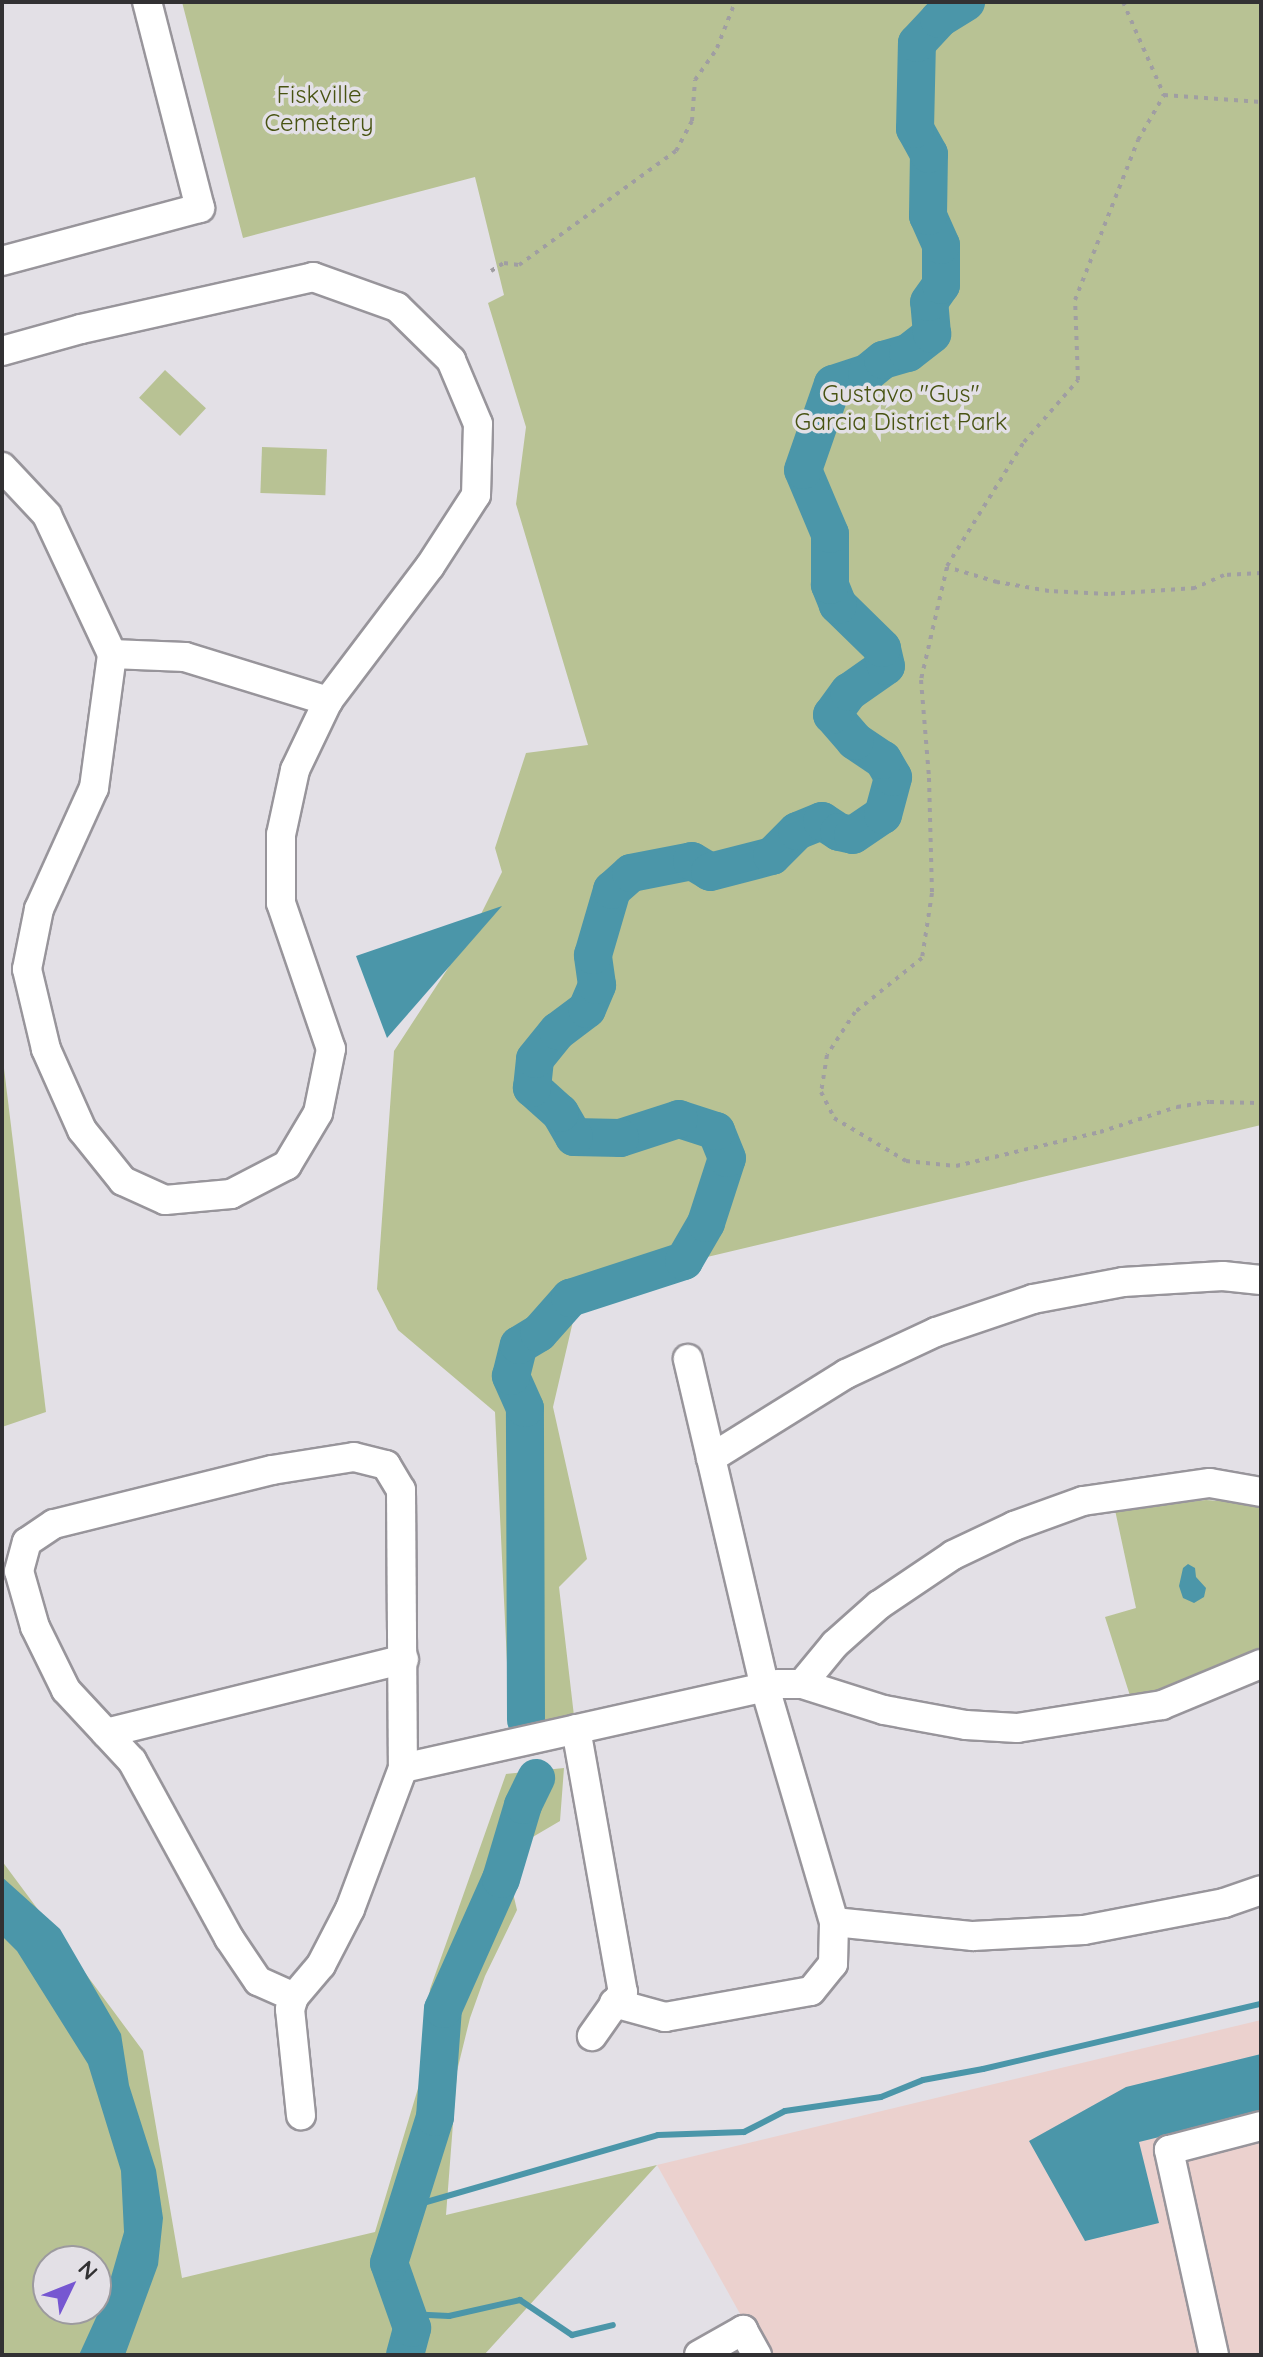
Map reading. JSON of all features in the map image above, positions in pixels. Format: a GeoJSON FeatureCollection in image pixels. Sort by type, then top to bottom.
{"type":"FeatureCollection","features":[{"type":"Feature","properties":{"kind":"lane"},"geometry":{"type":"LineString","coordinates":[[2,261],[200,208],[147,2]]}},
{"type":"Feature","properties":{"kind":"lane"},"geometry":{"type":"LineString","coordinates":[[2,351],[81,329],[313,277],[397,307],[451,360],[478,424],[476,495],[430,566],[328,701],[295,770],[281,835],[281,903],[331,1049],[318,1113],[287,1165],[231,1194],[165,1200],[123,1181],[82,1130],[46,1049],[27,969],[39,909],[94,788],[112,654],[47,515],[2,467]]}},
{"type":"Feature","properties":{"kind":"lane"},"geometry":{"type":"LineString","coordinates":[[112,654],[185,657],[328,701]]}},
{"type":"Feature","properties":{"kind":"lane"},"geometry":{"type":"LineString","coordinates":[[711,1458],[846,1374],[936,1332],[1033,1299],[1123,1282],[1223,1276],[1261,1280]]}},
{"type":"Feature","properties":{"kind":"lane"},"geometry":{"type":"LineString","coordinates":[[614,2003],[665,2017],[811,1991],[833,1964],[834,1922],[765,1688],[688,1359]]}},
{"type":"Feature","properties":{"kind":"lane"},"geometry":{"type":"LineString","coordinates":[[294,1997],[258,1981],[229,1938],[132,1761],[66,1690],[35,1627],[19,1571],[27,1542],[54,1524],[272,1470],[354,1457],[386,1465],[401,1490],[403,1768],[350,1909],[321,1965],[294,1997],[290,2009],[301,2115]]}},
{"type":"Feature","properties":{"kind":"lane"},"geometry":{"type":"LineString","coordinates":[[802,1684],[835,1644],[879,1605],[953,1555],[1014,1526],[1083,1501],[1210,1483],[1261,1492]]}},
{"type":"Feature","properties":{"kind":"lane"},"geometry":{"type":"LineString","coordinates":[[106,1733],[404,1659]]}},
{"type":"Feature","properties":{"kind":"lane"},"geometry":{"type":"LineString","coordinates":[[403,1768],[765,1688],[802,1684],[884,1710],[966,1725],[1017,1728],[1162,1705],[1261,1664]]}},
{"type":"Feature","properties":{"kind":"lane"},"geometry":{"type":"LineString","coordinates":[[576,1729],[623,1992],[592,2036]]}},
{"type":"Feature","properties":{"kind":"lane"},"geometry":{"type":"LineString","coordinates":[[834,1922],[973,1936],[1084,1930],[1224,1903],[1261,1890]]}},
{"type":"Feature","properties":{"kind":"lane"},"geometry":{"type":"LineString","coordinates":[[1214,2355],[1169,2150],[1261,2126]]}},
{"type":"Feature","properties":{"kind":"lane"},"geometry":{"type":"LineString","coordinates":[[699,2355],[743,2330],[757,2355]]}},
{"type":"Feature","properties":{"kind":"path"},"geometry":{"type":"LineString","coordinates":[[491,271],[504,263],[519,265],[676,151],[692,121],[695,80],[717,48],[735,2]]}},
{"type":"Feature","properties":{"kind":"path"},"geometry":{"type":"LineString","coordinates":[[1123,2],[1164,95]]}},
{"type":"Feature","properties":{"kind":"path"},"geometry":{"type":"LineString","coordinates":[[1164,95],[1261,102]]}},
{"type":"Feature","properties":{"kind":"path"},"geometry":{"type":"LineString","coordinates":[[1164,95],[1138,140],[1075,300],[1078,380],[1024,442],[947,567],[921,680],[929,778],[932,893],[922,958],[855,1012],[827,1055],[821,1092],[834,1118],[906,1161],[956,1166],[1100,1132],[1177,1107],[1210,1102],[1261,1103]]}},
{"type":"Feature","properties":{"kind":"path"},"geometry":{"type":"LineString","coordinates":[[947,567],[997,582],[1049,591],[1108,594],[1195,588],[1224,575],[1261,573]]}},
{"type":"Feature","properties":{"kind":"shaded area"},"geometry":{"type":"Polygon","coordinates":[[[1261,2020],[1261,2355],[763,2355],[657,2165],[1261,2020]]]}},
{"type":"Feature","properties":{"kind":"green space","name":"Gustavo \"Gus\" Garcia District Park"},"geometry":{"type":"Polygon","coordinates":[[[182,2],[1261,2],[1261,1125],[581,1287],[553,1407],[587,1559],[559,1587],[574,1716],[510,1725],[495,1412],[398,1330],[377,1289],[394,1051],[473,930],[502,872],[495,848],[526,753],[588,745],[516,504],[526,427],[488,303],[504,295],[475,177],[243,238],[182,2]]]}},
{"type":"Feature","properties":{"kind":"green space"},"geometry":{"type":"Polygon","coordinates":[[[165,370],[206,408],[180,436],[139,398],[165,370]]]}},
{"type":"Feature","properties":{"kind":"green space"},"geometry":{"type":"Polygon","coordinates":[[[262,447],[327,449],[325,495],[260,493],[262,447]]]}},
{"type":"Feature","properties":{"kind":"green space"},"geometry":{"type":"Polygon","coordinates":[[[2,1052],[46,1412],[2,1427],[2,1052]]]}},
{"type":"Feature","properties":{"kind":"green space"},"geometry":{"type":"Polygon","coordinates":[[[1206,1500],[1261,1504],[1261,1651],[1132,1702],[1105,1617],[1136,1608],[1115,1510],[1206,1500]]]}},
{"type":"Feature","properties":{"kind":"green space"},"geometry":{"type":"Polygon","coordinates":[[[564,1768],[560,1821],[531,1838],[513,1893],[517,1910],[485,1976],[470,2018],[457,2071],[446,2215],[657,2165],[484,2355],[2,2355],[2,1861],[143,2051],[182,2278],[375,2232],[419,2085],[430,1989],[506,1774],[564,1768]]]}},
{"type":"Feature","properties":{"kind":"water"},"geometry":{"type":"Polygon","coordinates":[[[502,906],[387,1038],[356,956],[502,906]]]}},
{"type":"Feature","properties":{"kind":"water"},"geometry":{"type":"Polygon","coordinates":[[[1188,1564],[1195,1568],[1196,1577],[1206,1588],[1204,1597],[1194,1603],[1183,1598],[1179,1586],[1183,1568],[1188,1564]]]}},
{"type":"Feature","properties":{"kind":"water"},"geometry":{"type":"Polygon","coordinates":[[[2,1877],[60,1929],[121,2034],[129,2085],[156,2170],[163,2218],[158,2265],[125,2355],[79,2355],[93,2325],[112,2325],[112,2274],[124,2232],[121,2171],[88,2064],[17,1951],[2,1936],[2,1877]]]}},
{"type":"Feature","properties":{"kind":"water"},"geometry":{"type":"Polygon","coordinates":[[[1261,2054],[1261,2112],[1139,2142],[1159,2223],[1085,2241],[1029,2141],[1126,2087],[1261,2054]]]}},
{"type":"Feature","properties":{"kind":"waterway"},"geometry":{"type":"LineString","coordinates":[[526,1720],[525,1408],[511,1376],[519,1345],[539,1333],[570,1298],[684,1261],[706,1223],[727,1158],[716,1131],[679,1119],[620,1138],[574,1137],[560,1113],[532,1088],[535,1059],[558,1031],[587,1009],[597,985],[593,955],[612,890],[631,873],[692,861],[710,872],[772,856],[797,831],[822,821],[839,832],[853,835],[883,815],[893,777],[883,760],[855,741],[832,715],[849,692],[886,666],[882,648],[838,605],[830,585],[830,534],[803,470],[833,384],[867,373],[883,360],[908,353],[932,334],[929,302],[941,285],[941,245],[928,216],[929,154],[915,129],[917,43],[939,19],[966,2]]}},
{"type":"Feature","properties":{"kind":"waterway"},"geometry":{"type":"LineString","coordinates":[[405,2355],[412,2328],[389,2263],[435,2117],[443,2009],[501,1879],[523,1805],[536,1778]]}},
{"type":"Feature","properties":{"kind":"waterway"},"geometry":{"type":"LineString","coordinates":[[409,2207],[658,2135],[744,2132],[785,2111],[881,2097],[923,2080],[983,2069],[1261,2004]]}},
{"type":"Feature","properties":{"kind":"waterway"},"geometry":{"type":"LineString","coordinates":[[408,2314],[449,2316],[520,2300],[572,2335],[613,2325]]}},
{"type":"Feature","properties":{"kind":"park label","name":"Fiskville Cemetery"},"geometry":{"type":"Point","coordinates":[319,109]}}]}
